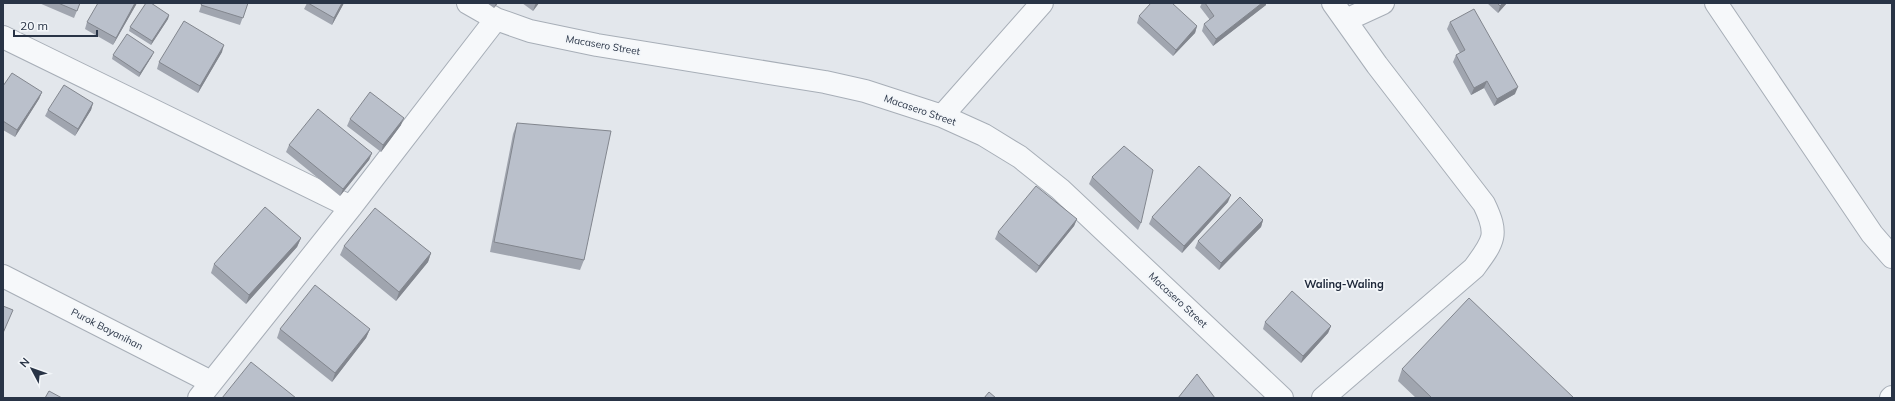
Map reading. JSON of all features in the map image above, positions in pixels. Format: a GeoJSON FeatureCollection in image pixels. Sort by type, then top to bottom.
{"type":"FeatureCollection","features":[{"type":"Feature","properties":{"kind":"street","name":"Macasero Street"},"geometry":{"type":"LineString","coordinates":[[468,3],[496,19],[530,31],[597,45],[825,82],[906,103],[942,116],[984,135],[1020,157],[1060,189],[1282,398]]}},
{"type":"Feature","properties":{"kind":"street"},"geometry":{"type":"LineString","coordinates":[[942,116],[1042,3]]}},
{"type":"Feature","properties":{"kind":"street"},"geometry":{"type":"LineString","coordinates":[[1323,398],[1474,268],[1487,250],[1493,235],[1492,222],[1484,204],[1376,65],[1339,11],[1383,3]]}},
{"type":"Feature","properties":{"kind":"street"},"geometry":{"type":"LineString","coordinates":[[1716,3],[1872,234],[1892,257]]}},
{"type":"Feature","properties":{"kind":"street"},"geometry":{"type":"LineString","coordinates":[[205,390],[351,207],[496,19]]}},
{"type":"Feature","properties":{"kind":"street"},"geometry":{"type":"LineString","coordinates":[[3,37],[351,207]]}},
{"type":"Feature","properties":{"kind":"street","name":"Purok Bayanihan"},"geometry":{"type":"LineString","coordinates":[[3,276],[205,390]]}},
{"type":"Feature","properties":{"kind":"building"},"geometry":{"type":"Polygon","coordinates":[[[58,3],[80,3],[77,11],[58,3]]]}},
{"type":"Feature","properties":{"kind":"building"},"geometry":{"type":"Polygon","coordinates":[[[98,3],[135,3],[116,38],[87,22],[98,3]]]}},
{"type":"Feature","properties":{"kind":"building"},"geometry":{"type":"Polygon","coordinates":[[[146,3],[151,3],[169,15],[152,41],[130,27],[146,3]]]}},
{"type":"Feature","properties":{"kind":"building"},"geometry":{"type":"Polygon","coordinates":[[[202,3],[248,3],[243,18],[201,5],[202,3]]]}},
{"type":"Feature","properties":{"kind":"building"},"geometry":{"type":"Polygon","coordinates":[[[308,3],[342,3],[334,18],[308,3]]]}},
{"type":"Feature","properties":{"kind":"building"},"geometry":{"type":"Polygon","coordinates":[[[1151,3],[1172,3],[1197,26],[1176,50],[1139,16],[1151,3]]]}},
{"type":"Feature","properties":{"kind":"building"},"geometry":{"type":"Polygon","coordinates":[[[1205,3],[1262,3],[1216,39],[1204,24],[1214,16],[1205,3]]]}},
{"type":"Feature","properties":{"kind":"building"},"geometry":{"type":"Polygon","coordinates":[[[1474,9],[1518,87],[1497,99],[1487,81],[1474,88],[1456,55],[1465,50],[1450,22],[1474,9]]]}},
{"type":"Feature","properties":{"kind":"building"},"geometry":{"type":"Polygon","coordinates":[[[184,21],[224,45],[200,86],[159,62],[184,21]]]}},
{"type":"Feature","properties":{"kind":"building"},"geometry":{"type":"Polygon","coordinates":[[[127,34],[154,52],[140,73],[113,55],[127,34]]]}},
{"type":"Feature","properties":{"kind":"building"},"geometry":{"type":"Polygon","coordinates":[[[12,73],[42,92],[17,130],[3,121],[3,86],[12,73]]]}},
{"type":"Feature","properties":{"kind":"building"},"geometry":{"type":"Polygon","coordinates":[[[64,85],[93,103],[78,129],[48,110],[64,85]]]}},
{"type":"Feature","properties":{"kind":"building"},"geometry":{"type":"Polygon","coordinates":[[[370,92],[404,118],[383,145],[350,119],[370,92]]]}},
{"type":"Feature","properties":{"kind":"building"},"geometry":{"type":"Polygon","coordinates":[[[318,109],[372,153],[343,189],[289,145],[318,109]]]}},
{"type":"Feature","properties":{"kind":"building"},"geometry":{"type":"Polygon","coordinates":[[[517,123],[611,131],[584,260],[494,242],[517,123]]]}},
{"type":"Feature","properties":{"kind":"building"},"geometry":{"type":"Polygon","coordinates":[[[1124,146],[1153,170],[1141,223],[1092,177],[1124,146]]]}},
{"type":"Feature","properties":{"kind":"building"},"geometry":{"type":"Polygon","coordinates":[[[1199,166],[1231,195],[1184,246],[1152,217],[1199,166]]]}},
{"type":"Feature","properties":{"kind":"building"},"geometry":{"type":"Polygon","coordinates":[[[1036,186],[1077,219],[1039,266],[998,232],[1036,186]]]}},
{"type":"Feature","properties":{"kind":"building"},"geometry":{"type":"Polygon","coordinates":[[[1240,197],[1263,220],[1221,263],[1198,241],[1240,197]]]}},
{"type":"Feature","properties":{"kind":"building"},"geometry":{"type":"Polygon","coordinates":[[[265,207],[301,238],[249,295],[214,264],[265,207]]]}},
{"type":"Feature","properties":{"kind":"building"},"geometry":{"type":"Polygon","coordinates":[[[375,208],[431,253],[399,292],[344,246],[375,208]]]}},
{"type":"Feature","properties":{"kind":"building"},"geometry":{"type":"Polygon","coordinates":[[[315,285],[370,329],[335,373],[280,329],[315,285]]]}},
{"type":"Feature","properties":{"kind":"building"},"geometry":{"type":"Polygon","coordinates":[[[1292,291],[1331,326],[1303,356],[1265,322],[1292,291]]]}},
{"type":"Feature","properties":{"kind":"building"},"geometry":{"type":"Polygon","coordinates":[[[1469,298],[1574,398],[1432,398],[1402,369],[1469,298]]]}},
{"type":"Feature","properties":{"kind":"building"},"geometry":{"type":"Polygon","coordinates":[[[3,306],[13,310],[3,333],[3,306]]]}},
{"type":"Feature","properties":{"kind":"building"},"geometry":{"type":"Polygon","coordinates":[[[251,362],[296,398],[222,398],[251,362]]]}},
{"type":"Feature","properties":{"kind":"building"},"geometry":{"type":"Polygon","coordinates":[[[1197,374],[1215,398],[1178,398],[1197,374]]]}},
{"type":"Feature","properties":{"kind":"building"},"geometry":{"type":"Polygon","coordinates":[[[49,391],[62,398],[45,398],[49,391]]]}},
{"type":"Feature","properties":{"kind":"building"},"geometry":{"type":"Polygon","coordinates":[[[989,392],[996,398],[984,398],[989,392]]]}},
{"type":"Feature","properties":{"kind":"district","name":"Waling-Waling"},"geometry":{"type":"Point","coordinates":[1344,284]}}]}
